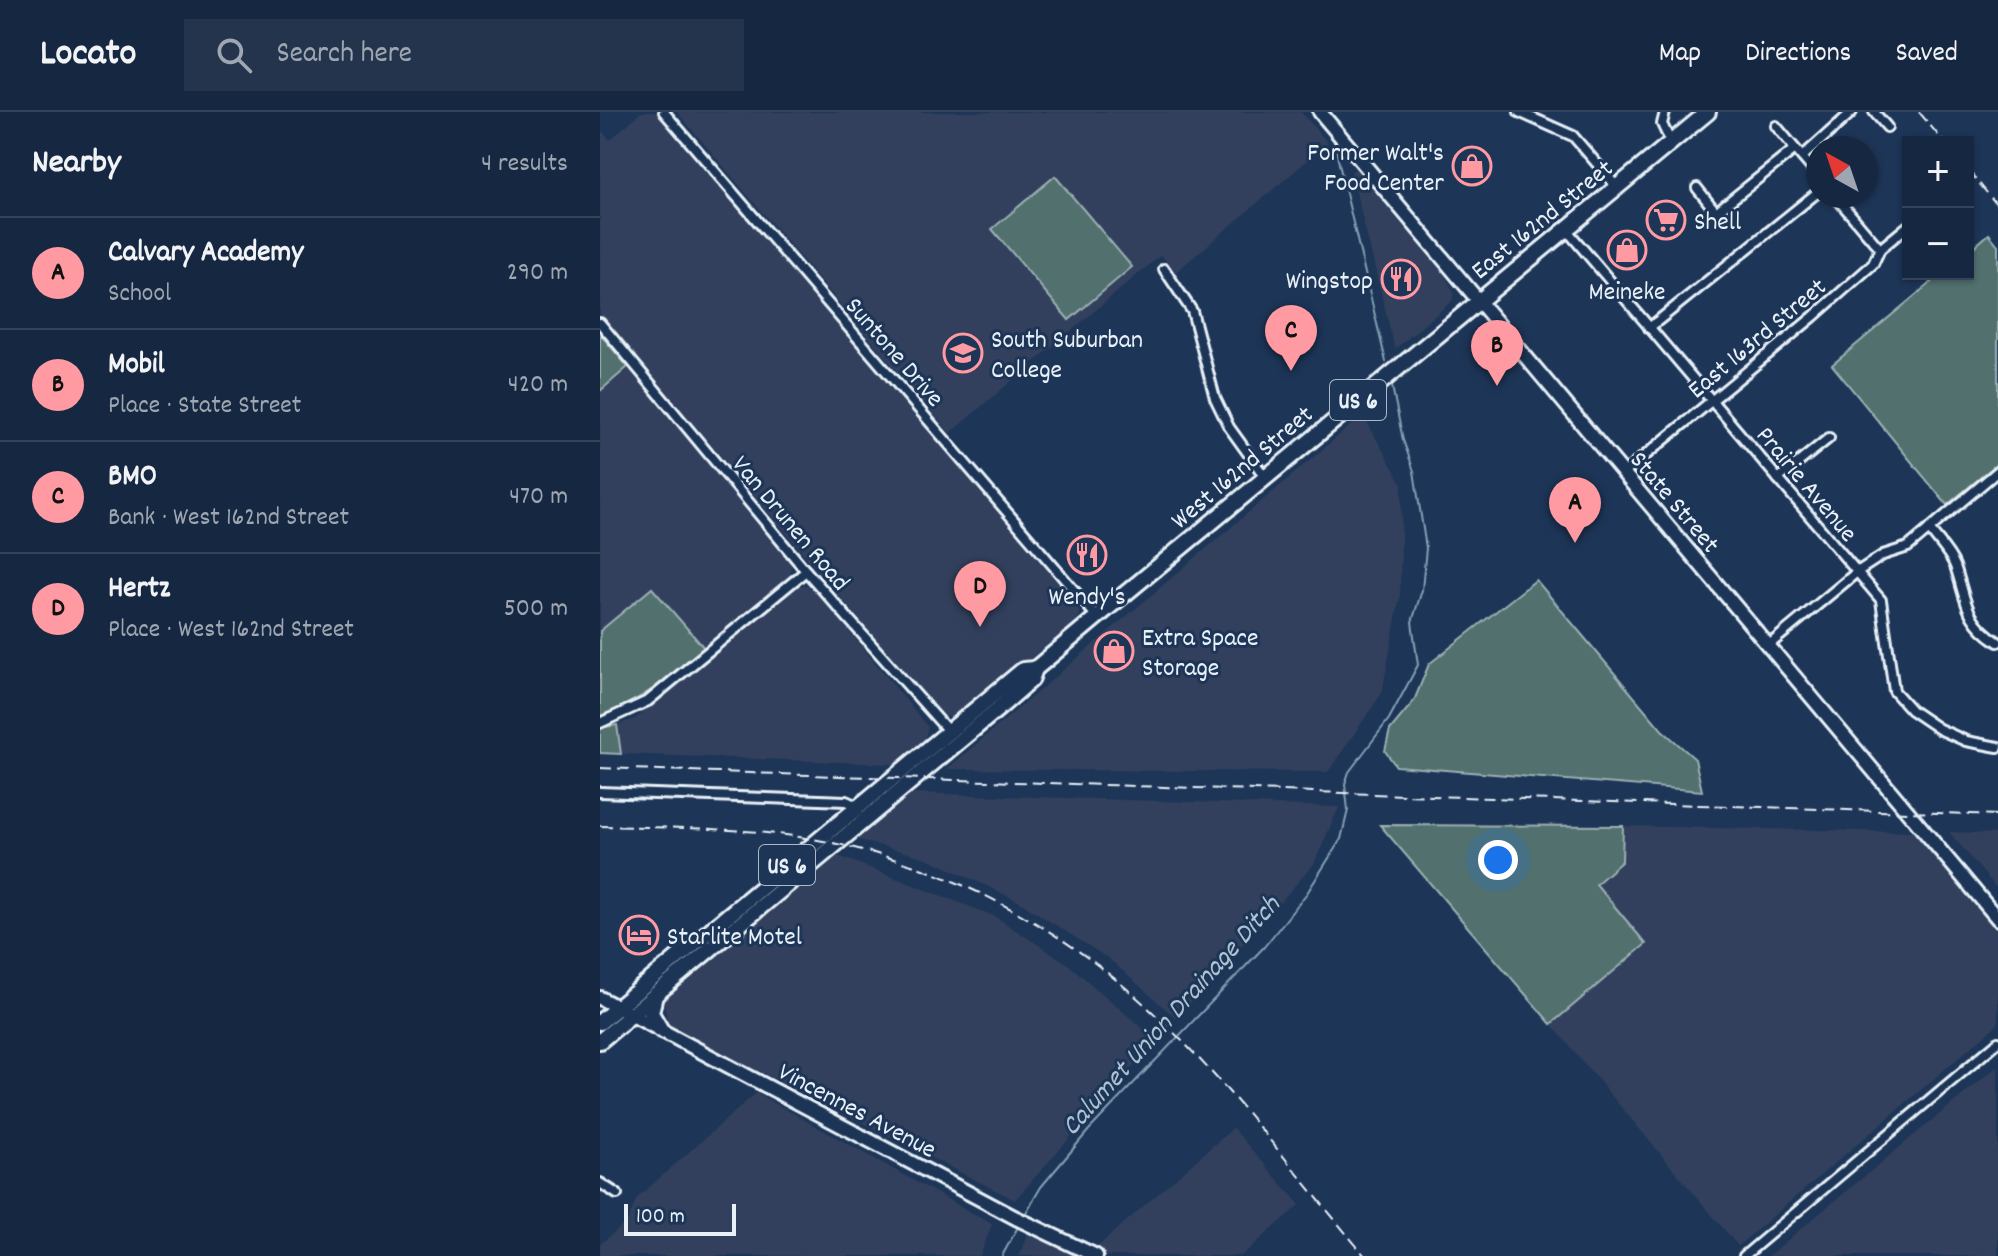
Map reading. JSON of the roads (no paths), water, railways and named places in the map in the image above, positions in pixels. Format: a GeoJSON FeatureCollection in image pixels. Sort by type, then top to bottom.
{"type":"FeatureCollection","features":[{"type":"Feature","properties":{"kind":"main road","name":"East 162nd Street"},"geometry":{"type":"LineString","coordinates":[[1478,301],[1708,112]]}},
{"type":"Feature","properties":{"kind":"main road","name":"West 162nd Street"},"geometry":{"type":"LineString","coordinates":[[624,1011],[857,806],[1031,680],[1035,669],[1478,301]]}},
{"type":"Feature","properties":{"kind":"main road","name":"West 162nd Street"},"geometry":{"type":"LineString","coordinates":[[624,1011],[655,995],[869,817],[953,736]]}},
{"type":"Feature","properties":{"kind":"main road"},"geometry":{"type":"LineString","coordinates":[[857,806],[869,817]]}},
{"type":"Feature","properties":{"kind":"main road"},"geometry":{"type":"LineString","coordinates":[[655,995],[651,1013],[661,1030]]}},
{"type":"Feature","properties":{"kind":"main road","name":"US 6"},"geometry":{"type":"LineString","coordinates":[[600,1022],[624,1011]]}},
{"type":"Feature","properties":{"kind":"main road","name":"US 6"},"geometry":{"type":"LineString","coordinates":[[600,1041],[624,1011]]}},
{"type":"Feature","properties":{"kind":"street","name":"Suntone Drive"},"geometry":{"type":"LineString","coordinates":[[664,112],[1097,617]]}},
{"type":"Feature","properties":{"kind":"street","name":"State Street"},"geometry":{"type":"LineString","coordinates":[[1320,112],[1998,919]]}},
{"type":"Feature","properties":{"kind":"street"},"geometry":{"type":"LineString","coordinates":[[1519,112],[1573,136],[1617,187]]}},
{"type":"Feature","properties":{"kind":"street"},"geometry":{"type":"LineString","coordinates":[[1544,122],[1546,112]]}},
{"type":"Feature","properties":{"kind":"street"},"geometry":{"type":"LineString","coordinates":[[1665,112],[1662,124],[1671,143]]}},
{"type":"Feature","properties":{"kind":"street"},"geometry":{"type":"LineString","coordinates":[[1802,157],[1852,112]]}},
{"type":"Feature","properties":{"kind":"street"},"geometry":{"type":"LineString","coordinates":[[1874,112],[1887,127]]}},
{"type":"Feature","properties":{"kind":"street"},"geometry":{"type":"LineString","coordinates":[[1776,126],[1806,162]]}},
{"type":"Feature","properties":{"kind":"street"},"geometry":{"type":"LineString","coordinates":[[1697,188],[1716,212],[1795,149]]}},
{"type":"Feature","properties":{"kind":"street"},"geometry":{"type":"LineString","coordinates":[[1649,328],[1806,202]]}},
{"type":"Feature","properties":{"kind":"street"},"geometry":{"type":"LineString","coordinates":[[1845,208],[1880,249]]}},
{"type":"Feature","properties":{"kind":"street","name":"Prairie Avenue"},"geometry":{"type":"LineString","coordinates":[[1566,229],[1881,600],[1894,691],[1911,710],[1939,729],[1966,741],[1998,747]]}},
{"type":"Feature","properties":{"kind":"street","name":"East 163rd Street"},"geometry":{"type":"LineString","coordinates":[[1624,473],[1873,264],[1880,249],[1902,231]]}},
{"type":"Feature","properties":{"kind":"street"},"geometry":{"type":"LineString","coordinates":[[1164,269],[1192,311],[1215,398],[1229,427],[1265,477]]}},
{"type":"Feature","properties":{"kind":"street","name":"Van Drunen Road"},"geometry":{"type":"LineString","coordinates":[[600,323],[806,571],[953,736]]}},
{"type":"Feature","properties":{"kind":"street"},"geometry":{"type":"LineString","coordinates":[[1778,479],[1829,438]]}},
{"type":"Feature","properties":{"kind":"street"},"geometry":{"type":"LineString","coordinates":[[1769,645],[1857,572],[1883,555],[1908,547],[1997,474]]}},
{"type":"Feature","properties":{"kind":"street"},"geometry":{"type":"LineString","coordinates":[[1929,529],[1954,562],[1964,600],[1977,628],[1998,642]]}},
{"type":"Feature","properties":{"kind":"street"},"geometry":{"type":"LineString","coordinates":[[600,723],[648,701],[806,571]]}},
{"type":"Feature","properties":{"kind":"street"},"geometry":{"type":"LineString","coordinates":[[600,792],[846,801],[857,806]]}},
{"type":"Feature","properties":{"kind":"street","name":"Vincennes Avenue"},"geometry":{"type":"LineString","coordinates":[[600,998],[1020,1220],[1096,1256]]}},
{"type":"Feature","properties":{"kind":"street"},"geometry":{"type":"LineString","coordinates":[[1744,1256],[1998,1042]]}},
{"type":"Feature","properties":{"kind":"street"},"geometry":{"type":"LineString","coordinates":[[600,1183],[617,1194]]}},
{"type":"Feature","properties":{"kind":"waterway","name":"Calumet Union Drainage Ditch"},"geometry":{"type":"LineString","coordinates":[[1332,134],[1386,362]]}},
{"type":"Feature","properties":{"kind":"waterway","name":"Calumet Union Drainage Ditch"},"geometry":{"type":"LineString","coordinates":[[1024,1216],[1041,1187],[1089,1130],[1264,947],[1307,893],[1341,839],[1348,810],[1345,784],[1349,772],[1389,719],[1418,665],[1412,622],[1422,590],[1426,548],[1414,471],[1403,440],[1392,386]]}},
{"type":"Feature","properties":{"kind":"waterway","name":"Calumet Union Drainage Ditch"},"geometry":{"type":"LineString","coordinates":[[1002,1256],[1019,1225]]}},
{"type":"Feature","properties":{"kind":"railway"},"geometry":{"type":"LineString","coordinates":[[1919,112],[1939,136]]}},
{"type":"Feature","properties":{"kind":"railway"},"geometry":{"type":"LineString","coordinates":[[1974,177],[1998,206]]}},
{"type":"Feature","properties":{"kind":"railway"},"geometry":{"type":"LineString","coordinates":[[600,768],[1998,815]]}},
{"type":"Feature","properties":{"kind":"railway"},"geometry":{"type":"LineString","coordinates":[[600,826],[737,830],[818,840],[863,850],[951,880],[1034,922],[1110,975],[1175,1034],[1259,1127],[1365,1256]]}},
{"type":"Feature","properties":{"kind":"place","name":"Former Walt's Food Center"},"geometry":{"type":"Point","coordinates":[1472,166]}},
{"type":"Feature","properties":{"kind":"place","name":"Shell"},"geometry":{"type":"Point","coordinates":[1666,220]}},
{"type":"Feature","properties":{"kind":"place","name":"Meineke"},"geometry":{"type":"Point","coordinates":[1627,250]}},
{"type":"Feature","properties":{"kind":"place","name":"Wingstop"},"geometry":{"type":"Point","coordinates":[1401,279]}},
{"type":"Feature","properties":{"kind":"place","name":"South Suburban College"},"geometry":{"type":"Point","coordinates":[963,353]}},
{"type":"Feature","properties":{"kind":"place","name":"BMO"},"geometry":{"type":"Point","coordinates":[1291,371]}},
{"type":"Feature","properties":{"kind":"place","name":"Mobil"},"geometry":{"type":"Point","coordinates":[1497,386]}},
{"type":"Feature","properties":{"kind":"place","name":"Calvary Academy"},"geometry":{"type":"Point","coordinates":[1575,543]}},
{"type":"Feature","properties":{"kind":"place","name":"Wendy's"},"geometry":{"type":"Point","coordinates":[1087,555]}},
{"type":"Feature","properties":{"kind":"place","name":"Hertz"},"geometry":{"type":"Point","coordinates":[980,627]}},
{"type":"Feature","properties":{"kind":"place","name":"Extra Space Storage"},"geometry":{"type":"Point","coordinates":[1114,651]}},
{"type":"Feature","properties":{"kind":"place","name":"Starlite Motel"},"geometry":{"type":"Point","coordinates":[639,935]}}]}
